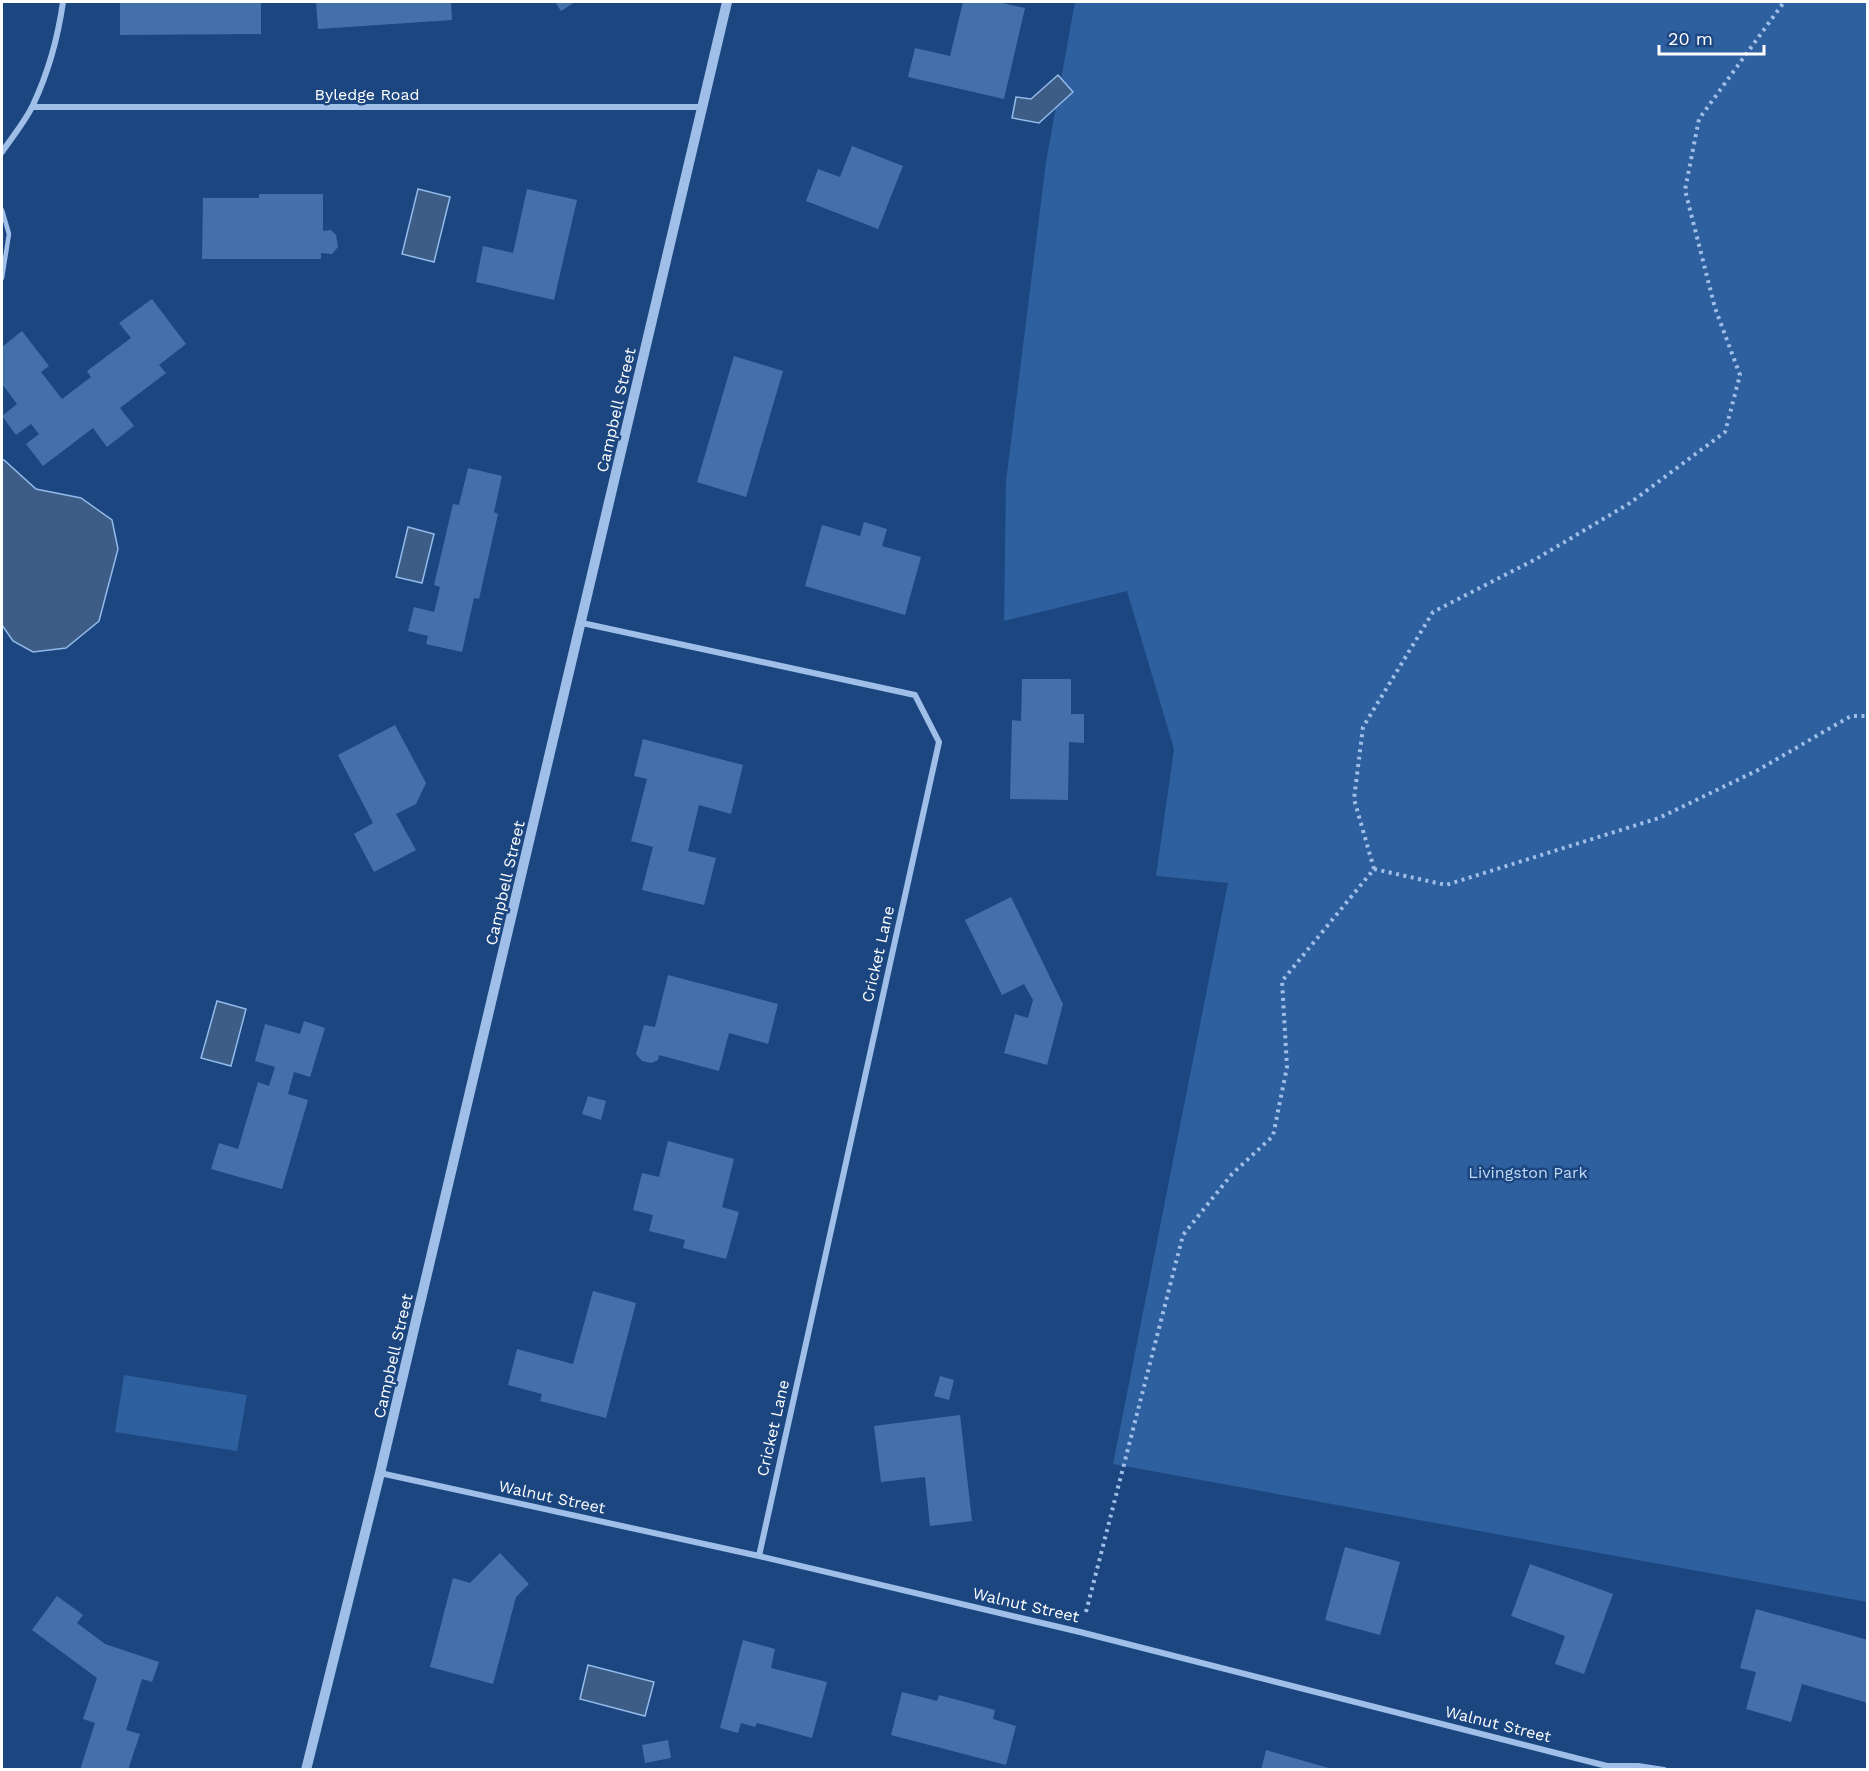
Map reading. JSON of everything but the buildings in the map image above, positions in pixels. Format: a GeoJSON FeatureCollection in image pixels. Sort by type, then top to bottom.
{"type":"FeatureCollection","features":[{"type":"Feature","properties":{"kind":"street"},"geometry":{"type":"LineString","coordinates":[[2,152],[32,107],[49,64],[63,2]]}},
{"type":"Feature","properties":{"kind":"street","name":"Campbell Street"},"geometry":{"type":"LineString","coordinates":[[306,1770],[380,1473],[727,2]]}},
{"type":"Feature","properties":{"kind":"street","name":"Byledge Road"},"geometry":{"type":"LineString","coordinates":[[32,107],[702,107]]}},
{"type":"Feature","properties":{"kind":"street","name":"Cricket Lane"},"geometry":{"type":"LineString","coordinates":[[582,623],[915,695],[939,742],[759,1556]]}},
{"type":"Feature","properties":{"kind":"street","name":"Walnut Street"},"geometry":{"type":"LineString","coordinates":[[380,1473],[759,1556],[1080,1632],[1607,1768],[1638,1766],[1664,1770]]}},
{"type":"Feature","properties":{"kind":"lane"},"geometry":{"type":"LineString","coordinates":[[2,210],[9,234],[2,278]]}},
{"type":"Feature","properties":{"kind":"path"},"geometry":{"type":"LineString","coordinates":[[1374,869],[1354,799],[1363,727],[1433,612],[1536,559],[1630,503],[1725,432],[1740,375],[1715,308],[1685,190],[1699,119],[1784,2]]}},
{"type":"Feature","properties":{"kind":"path"},"geometry":{"type":"LineString","coordinates":[[1374,869],[1446,885],[1659,818],[1758,770],[1851,716],[1868,716]]}},
{"type":"Feature","properties":{"kind":"path"},"geometry":{"type":"LineString","coordinates":[[1080,1632],[1183,1235],[1232,1174],[1273,1136],[1287,1067],[1282,981],[1374,869]]}},
{"type":"Feature","properties":{"kind":"green space","name":"Livingston Park"},"geometry":{"type":"Polygon","coordinates":[[[1075,2],[1867,2],[1867,1602],[1113,1464],[1228,883],[1156,876],[1174,749],[1127,591],[1004,621],[1006,481],[1046,162],[1075,2]]]}},
{"type":"Feature","properties":{"kind":"green space"},"geometry":{"type":"Polygon","coordinates":[[[124,1375],[247,1395],[237,1451],[115,1432],[124,1375]]]}},
{"type":"Feature","properties":{"kind":"shaded area"},"geometry":{"type":"Polygon","coordinates":[[[1058,75],[1073,92],[1039,123],[1012,118],[1016,97],[1031,99],[1058,75]]]}},
{"type":"Feature","properties":{"kind":"shaded area"},"geometry":{"type":"Polygon","coordinates":[[[418,189],[450,197],[434,262],[402,254],[418,189]]]}},
{"type":"Feature","properties":{"kind":"shaded area"},"geometry":{"type":"Polygon","coordinates":[[[2,460],[36,489],[81,498],[112,520],[118,549],[99,621],[66,648],[33,652],[13,641],[2,625],[2,460]]]}},
{"type":"Feature","properties":{"kind":"shaded area"},"geometry":{"type":"Polygon","coordinates":[[[408,527],[434,534],[422,583],[396,577],[408,527]]]}},
{"type":"Feature","properties":{"kind":"shaded area"},"geometry":{"type":"Polygon","coordinates":[[[217,1001],[246,1009],[231,1066],[201,1058],[217,1001]]]}},
{"type":"Feature","properties":{"kind":"shaded area"},"geometry":{"type":"Polygon","coordinates":[[[588,1665],[654,1682],[645,1716],[580,1699],[588,1665]]]}}]}
